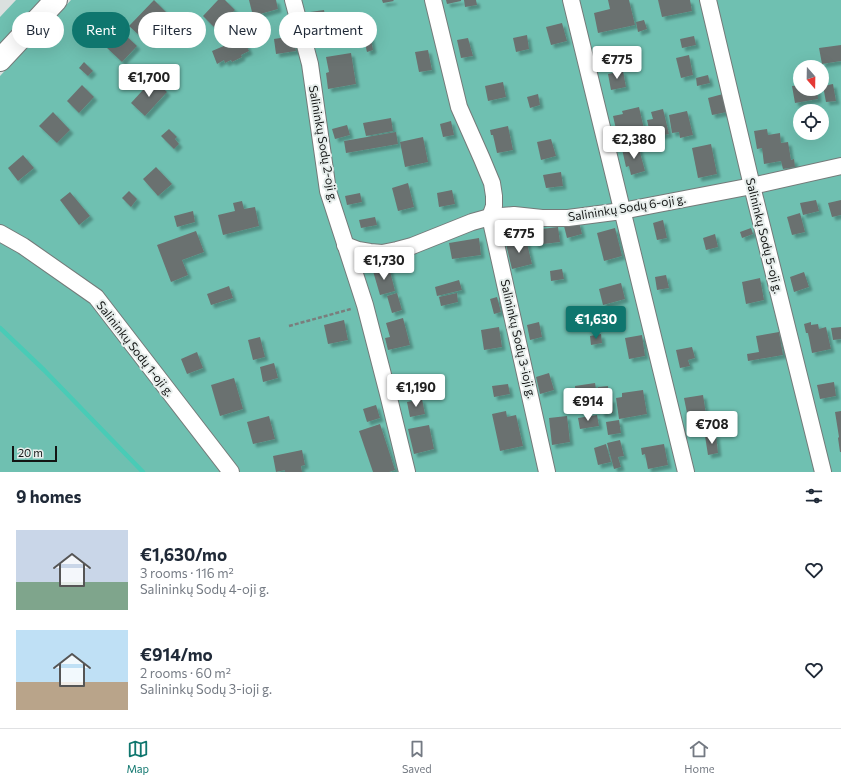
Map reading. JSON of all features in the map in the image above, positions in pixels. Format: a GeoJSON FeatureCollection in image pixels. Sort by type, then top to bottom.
{"type":"FeatureCollection","features":[{"type":"Feature","properties":{"kind":"main road"},"geometry":{"type":"LineString","coordinates":[[0,60],[56,0]]}},
{"type":"Feature","properties":{"kind":"street","name":"Salininkų Sodų 2-oji g."},"geometry":{"type":"LineString","coordinates":[[294,0],[310,64],[328,191],[365,305],[407,472]]}},
{"type":"Feature","properties":{"kind":"street","name":"Salininkų Sodų 3-ioji g."},"geometry":{"type":"LineString","coordinates":[[433,0],[459,107],[492,183],[494,206],[490,217],[547,472]]}},
{"type":"Feature","properties":{"kind":"street"},"geometry":{"type":"LineString","coordinates":[[571,0],[686,472]]}},
{"type":"Feature","properties":{"kind":"street","name":"Salininkų Sodų 5-oji g."},"geometry":{"type":"LineString","coordinates":[[708,0],[752,186],[823,472]]}},
{"type":"Feature","properties":{"kind":"street","name":"Salininkų Sodų 6-oji g."},"geometry":{"type":"LineString","coordinates":[[345,245],[358,250],[382,253],[412,246],[472,222],[490,217],[514,215],[542,218],[568,218],[622,211],[752,186],[841,166]]}},
{"type":"Feature","properties":{"kind":"street","name":"Salininkų Sodų 1-oji g."},"geometry":{"type":"LineString","coordinates":[[0,233],[23,246],[96,297],[231,472]]}},
{"type":"Feature","properties":{"kind":"path"},"geometry":{"type":"LineString","coordinates":[[289,326],[365,305]]}},
{"type":"Feature","properties":{"kind":"green space"},"geometry":{"type":"Polygon","coordinates":[[[16,0],[43,0],[32,12],[12,12],[12,33],[0,46],[0,17],[16,0]]]}},
{"type":"Feature","properties":{"kind":"green space"},"geometry":{"type":"Polygon","coordinates":[[[71,0],[841,0],[841,472],[0,472],[0,76],[26,48],[64,48],[64,12],[60,12],[71,0]]]}},
{"type":"Feature","properties":{"kind":"building"},"geometry":{"type":"Polygon","coordinates":[[[154,0],[166,12],[142,12],[154,0]]]}},
{"type":"Feature","properties":{"kind":"building"},"geometry":{"type":"Polygon","coordinates":[[[218,0],[225,0],[235,10],[233,12],[214,12],[214,27],[206,19],[206,13],[218,0]]]}},
{"type":"Feature","properties":{"kind":"building"},"geometry":{"type":"Polygon","coordinates":[[[249,0],[276,0],[278,9],[267,12],[252,12],[249,0]]]}},
{"type":"Feature","properties":{"kind":"building"},"geometry":{"type":"Polygon","coordinates":[[[382,0],[393,0],[394,1],[383,3],[382,0]]]}},
{"type":"Feature","properties":{"kind":"building"},"geometry":{"type":"Polygon","coordinates":[[[446,0],[461,0],[461,1],[447,4],[446,0]]]}},
{"type":"Feature","properties":{"kind":"building"},"geometry":{"type":"Polygon","coordinates":[[[464,0],[476,0],[477,5],[465,7],[464,0]]]}},
{"type":"Feature","properties":{"kind":"building"},"geometry":{"type":"Polygon","coordinates":[[[608,0],[629,0],[635,25],[598,33],[594,13],[610,9],[608,0]]]}},
{"type":"Feature","properties":{"kind":"building"},"geometry":{"type":"Polygon","coordinates":[[[658,0],[690,0],[692,11],[662,17],[658,0]]]}},
{"type":"Feature","properties":{"kind":"building"},"geometry":{"type":"Polygon","coordinates":[[[324,10],[324,12],[310,12],[324,10]]]}},
{"type":"Feature","properties":{"kind":"building"},"geometry":{"type":"Polygon","coordinates":[[[138,17],[138,34],[130,27],[138,17]]]}},
{"type":"Feature","properties":{"kind":"building"},"geometry":{"type":"Polygon","coordinates":[[[644,20],[647,29],[638,32],[636,22],[644,20]]]}},
{"type":"Feature","properties":{"kind":"building"},"geometry":{"type":"Polygon","coordinates":[[[562,23],[567,41],[551,45],[546,27],[562,23]]]}},
{"type":"Feature","properties":{"kind":"building"},"geometry":{"type":"Polygon","coordinates":[[[527,35],[529,49],[516,52],[513,38],[527,35]]]}},
{"type":"Feature","properties":{"kind":"building"},"geometry":{"type":"Polygon","coordinates":[[[694,36],[696,45],[682,48],[680,39],[694,36]]]}},
{"type":"Feature","properties":{"kind":"building"},"geometry":{"type":"Polygon","coordinates":[[[279,38],[279,48],[295,48],[296,51],[276,54],[274,39],[279,38]]]}},
{"type":"Feature","properties":{"kind":"building"},"geometry":{"type":"Polygon","coordinates":[[[468,38],[473,56],[461,58],[457,40],[468,38]]]}},
{"type":"Feature","properties":{"kind":"building"},"geometry":{"type":"Polygon","coordinates":[[[130,39],[137,46],[122,62],[107,48],[130,48],[130,39]]]}},
{"type":"Feature","properties":{"kind":"building"},"geometry":{"type":"Polygon","coordinates":[[[841,45],[841,61],[829,63],[829,60],[821,60],[819,48],[841,45]]]}},
{"type":"Feature","properties":{"kind":"building"},"geometry":{"type":"Polygon","coordinates":[[[219,48],[248,48],[249,51],[241,55],[242,57],[232,62],[231,60],[225,63],[224,60],[217,64],[212,51],[219,48]]]}},
{"type":"Feature","properties":{"kind":"building"},"geometry":{"type":"Polygon","coordinates":[[[366,48],[373,48],[373,50],[367,52],[366,48]]]}},
{"type":"Feature","properties":{"kind":"building"},"geometry":{"type":"Polygon","coordinates":[[[428,50],[432,70],[419,72],[415,52],[428,50]]]}},
{"type":"Feature","properties":{"kind":"building"},"geometry":{"type":"Polygon","coordinates":[[[351,53],[356,84],[328,89],[326,73],[329,72],[326,57],[351,53]]]}},
{"type":"Feature","properties":{"kind":"building"},"geometry":{"type":"Polygon","coordinates":[[[689,55],[693,75],[681,78],[676,58],[689,55]]]}},
{"type":"Feature","properties":{"kind":"building"},"geometry":{"type":"Polygon","coordinates":[[[84,62],[93,71],[88,76],[79,68],[84,62]]]}},
{"type":"Feature","properties":{"kind":"building"},"geometry":{"type":"Polygon","coordinates":[[[623,71],[626,87],[611,90],[608,74],[623,71]]]}},
{"type":"Feature","properties":{"kind":"building"},"geometry":{"type":"Polygon","coordinates":[[[708,75],[710,83],[697,86],[696,78],[708,75]]]}},
{"type":"Feature","properties":{"kind":"building"},"geometry":{"type":"Polygon","coordinates":[[[153,79],[167,92],[145,116],[131,103],[153,79]]]}},
{"type":"Feature","properties":{"kind":"building"},"geometry":{"type":"Polygon","coordinates":[[[503,82],[506,97],[488,101],[485,86],[503,82]]]}},
{"type":"Feature","properties":{"kind":"building"},"geometry":{"type":"Polygon","coordinates":[[[833,84],[836,101],[826,102],[825,96],[829,96],[829,85],[833,84]]]}},
{"type":"Feature","properties":{"kind":"building"},"geometry":{"type":"Polygon","coordinates":[[[82,85],[94,97],[79,113],[67,101],[82,85]]]}},
{"type":"Feature","properties":{"kind":"building"},"geometry":{"type":"Polygon","coordinates":[[[538,94],[540,105],[530,108],[527,97],[538,94]]]}},
{"type":"Feature","properties":{"kind":"building"},"geometry":{"type":"Polygon","coordinates":[[[723,94],[727,112],[712,115],[708,98],[723,94]]]}},
{"type":"Feature","properties":{"kind":"building"},"geometry":{"type":"Polygon","coordinates":[[[794,96],[818,96],[818,99],[795,103],[794,96]]]}},
{"type":"Feature","properties":{"kind":"building"},"geometry":{"type":"Polygon","coordinates":[[[639,107],[645,133],[624,139],[621,128],[616,129],[613,116],[623,114],[622,111],[639,107]]]}},
{"type":"Feature","properties":{"kind":"building"},"geometry":{"type":"Polygon","coordinates":[[[663,109],[669,134],[651,138],[647,120],[653,119],[651,112],[663,109]]]}},
{"type":"Feature","properties":{"kind":"building"},"geometry":{"type":"Polygon","coordinates":[[[687,111],[693,135],[680,138],[679,132],[672,133],[669,115],[687,111]]]}},
{"type":"Feature","properties":{"kind":"building"},"geometry":{"type":"Polygon","coordinates":[[[53,112],[70,130],[57,143],[39,126],[53,112]]]}},
{"type":"Feature","properties":{"kind":"building"},"geometry":{"type":"Polygon","coordinates":[[[391,118],[393,131],[366,136],[363,123],[391,118]]]}},
{"type":"Feature","properties":{"kind":"building"},"geometry":{"type":"Polygon","coordinates":[[[451,121],[454,135],[443,137],[440,124],[451,121]]]}},
{"type":"Feature","properties":{"kind":"building"},"geometry":{"type":"Polygon","coordinates":[[[347,125],[350,135],[335,139],[332,129],[347,125]]]}},
{"type":"Feature","properties":{"kind":"building"},"geometry":{"type":"Polygon","coordinates":[[[508,126],[513,150],[497,153],[493,135],[491,135],[490,130],[508,126]]]}},
{"type":"Feature","properties":{"kind":"building"},"geometry":{"type":"Polygon","coordinates":[[[169,129],[177,137],[175,139],[179,144],[174,149],[161,136],[169,129]]]}},
{"type":"Feature","properties":{"kind":"building"},"geometry":{"type":"Polygon","coordinates":[[[767,129],[768,135],[780,133],[781,143],[788,142],[791,160],[794,159],[795,167],[783,169],[781,161],[764,164],[762,148],[757,149],[754,131],[767,129]]]}},
{"type":"Feature","properties":{"kind":"building"},"geometry":{"type":"Polygon","coordinates":[[[396,132],[398,144],[346,153],[344,141],[396,132]]]}},
{"type":"Feature","properties":{"kind":"building"},"geometry":{"type":"Polygon","coordinates":[[[423,137],[428,162],[405,167],[400,142],[423,137]]]}},
{"type":"Feature","properties":{"kind":"building"},"geometry":{"type":"Polygon","coordinates":[[[551,139],[556,156],[541,160],[537,142],[551,139]]]}},
{"type":"Feature","properties":{"kind":"building"},"geometry":{"type":"Polygon","coordinates":[[[711,144],[717,174],[698,178],[692,148],[711,144]]]}},
{"type":"Feature","properties":{"kind":"building"},"geometry":{"type":"Polygon","coordinates":[[[638,145],[645,171],[631,175],[629,166],[626,167],[622,149],[638,145]]]}},
{"type":"Feature","properties":{"kind":"building"},"geometry":{"type":"Polygon","coordinates":[[[23,155],[34,168],[18,181],[8,168],[23,155]]]}},
{"type":"Feature","properties":{"kind":"building"},"geometry":{"type":"Polygon","coordinates":[[[156,167],[172,184],[158,196],[143,179],[156,167]]]}},
{"type":"Feature","properties":{"kind":"building"},"geometry":{"type":"Polygon","coordinates":[[[561,172],[563,186],[546,188],[543,175],[561,172]]]}},
{"type":"Feature","properties":{"kind":"building"},"geometry":{"type":"Polygon","coordinates":[[[408,183],[414,207],[398,211],[392,188],[408,183]]]}},
{"type":"Feature","properties":{"kind":"building"},"geometry":{"type":"Polygon","coordinates":[[[452,190],[455,204],[439,207],[437,193],[452,190]]]}},
{"type":"Feature","properties":{"kind":"building"},"geometry":{"type":"Polygon","coordinates":[[[129,191],[137,199],[131,207],[122,198],[129,191]]]}},
{"type":"Feature","properties":{"kind":"building"},"geometry":{"type":"Polygon","coordinates":[[[70,192],[90,216],[79,225],[60,200],[70,192]]]}},
{"type":"Feature","properties":{"kind":"building"},"geometry":{"type":"Polygon","coordinates":[[[360,193],[362,202],[347,205],[345,196],[360,193]]]}},
{"type":"Feature","properties":{"kind":"building"},"geometry":{"type":"Polygon","coordinates":[[[816,200],[819,211],[803,215],[800,203],[816,200]]]}},
{"type":"Feature","properties":{"kind":"building"},"geometry":{"type":"Polygon","coordinates":[[[841,200],[841,215],[832,217],[828,203],[841,200]]]}},
{"type":"Feature","properties":{"kind":"building"},"geometry":{"type":"Polygon","coordinates":[[[242,201],[244,209],[255,207],[259,226],[223,235],[218,215],[235,211],[233,203],[242,201]]]}},
{"type":"Feature","properties":{"kind":"building"},"geometry":{"type":"Polygon","coordinates":[[[193,211],[195,222],[177,227],[174,216],[193,211]]]}},
{"type":"Feature","properties":{"kind":"building"},"geometry":{"type":"Polygon","coordinates":[[[800,213],[805,232],[792,235],[787,217],[800,213]]]}},
{"type":"Feature","properties":{"kind":"building"},"geometry":{"type":"Polygon","coordinates":[[[375,217],[377,225],[361,228],[359,220],[375,217]]]}},
{"type":"Feature","properties":{"kind":"building"},"geometry":{"type":"Polygon","coordinates":[[[663,220],[667,238],[657,240],[653,223],[663,220]]]}},
{"type":"Feature","properties":{"kind":"building"},"geometry":{"type":"Polygon","coordinates":[[[579,222],[582,234],[567,238],[564,226],[579,222]]]}},
{"type":"Feature","properties":{"kind":"building"},"geometry":{"type":"Polygon","coordinates":[[[558,227],[560,242],[535,245],[533,230],[558,227]]]}},
{"type":"Feature","properties":{"kind":"building"},"geometry":{"type":"Polygon","coordinates":[[[615,228],[622,256],[604,261],[597,233],[615,228]]]}},
{"type":"Feature","properties":{"kind":"building"},"geometry":{"type":"Polygon","coordinates":[[[751,228],[753,234],[742,238],[740,232],[751,228]]]}},
{"type":"Feature","properties":{"kind":"building"},"geometry":{"type":"Polygon","coordinates":[[[196,231],[204,252],[182,260],[188,275],[171,282],[157,245],[196,231]]]}},
{"type":"Feature","properties":{"kind":"building"},"geometry":{"type":"Polygon","coordinates":[[[715,234],[718,247],[706,250],[703,238],[715,234]]]}},
{"type":"Feature","properties":{"kind":"building"},"geometry":{"type":"Polygon","coordinates":[[[479,238],[481,255],[452,259],[449,243],[479,238]]]}},
{"type":"Feature","properties":{"kind":"building"},"geometry":{"type":"Polygon","coordinates":[[[526,239],[532,264],[512,269],[506,244],[526,239]]]}},
{"type":"Feature","properties":{"kind":"building"},"geometry":{"type":"Polygon","coordinates":[[[389,267],[395,291],[380,295],[373,271],[389,267]]]}},
{"type":"Feature","properties":{"kind":"building"},"geometry":{"type":"Polygon","coordinates":[[[562,269],[564,279],[551,281],[550,271],[562,269]]]}},
{"type":"Feature","properties":{"kind":"building"},"geometry":{"type":"Polygon","coordinates":[[[804,272],[809,287],[794,292],[790,277],[804,272]]]}},
{"type":"Feature","properties":{"kind":"building"},"geometry":{"type":"Polygon","coordinates":[[[666,275],[669,288],[657,290],[655,277],[666,275]]]}},
{"type":"Feature","properties":{"kind":"building"},"geometry":{"type":"Polygon","coordinates":[[[760,278],[764,300],[746,304],[742,282],[760,278]]]}},
{"type":"Feature","properties":{"kind":"building"},"geometry":{"type":"Polygon","coordinates":[[[459,280],[462,290],[437,296],[435,287],[459,280]]]}},
{"type":"Feature","properties":{"kind":"building"},"geometry":{"type":"Polygon","coordinates":[[[621,283],[625,299],[603,305],[599,289],[621,283]]]}},
{"type":"Feature","properties":{"kind":"building"},"geometry":{"type":"Polygon","coordinates":[[[229,286],[233,298],[211,305],[207,294],[229,286]]]}},
{"type":"Feature","properties":{"kind":"building"},"geometry":{"type":"Polygon","coordinates":[[[397,293],[402,310],[392,313],[387,296],[397,293]]]}},
{"type":"Feature","properties":{"kind":"building"},"geometry":{"type":"Polygon","coordinates":[[[457,293],[458,302],[441,306],[439,297],[457,293]]]}},
{"type":"Feature","properties":{"kind":"building"},"geometry":{"type":"Polygon","coordinates":[[[497,297],[501,312],[494,314],[490,299],[497,297]]]}},
{"type":"Feature","properties":{"kind":"building"},"geometry":{"type":"Polygon","coordinates":[[[614,306],[616,316],[603,318],[601,309],[614,306]]]}},
{"type":"Feature","properties":{"kind":"building"},"geometry":{"type":"Polygon","coordinates":[[[403,318],[410,345],[388,350],[385,338],[390,337],[386,323],[403,318]]]}},
{"type":"Feature","properties":{"kind":"building"},"geometry":{"type":"Polygon","coordinates":[[[344,320],[348,340],[328,344],[324,325],[344,320]]]}},
{"type":"Feature","properties":{"kind":"building"},"geometry":{"type":"Polygon","coordinates":[[[539,322],[542,337],[530,340],[527,325],[539,322]]]}},
{"type":"Feature","properties":{"kind":"building"},"geometry":{"type":"Polygon","coordinates":[[[811,322],[811,325],[818,324],[819,329],[826,327],[831,349],[812,353],[808,333],[806,333],[804,324],[811,322]]]}},
{"type":"Feature","properties":{"kind":"building"},"geometry":{"type":"Polygon","coordinates":[[[499,327],[502,347],[484,350],[481,330],[499,327]]]}},
{"type":"Feature","properties":{"kind":"building"},"geometry":{"type":"Polygon","coordinates":[[[841,327],[841,339],[833,340],[831,328],[841,327]]]}},
{"type":"Feature","properties":{"kind":"building"},"geometry":{"type":"Polygon","coordinates":[[[779,332],[783,355],[748,361],[747,354],[759,352],[756,336],[779,332]]]}},
{"type":"Feature","properties":{"kind":"building"},"geometry":{"type":"Polygon","coordinates":[[[601,334],[602,343],[591,345],[590,336],[601,334]]]}},
{"type":"Feature","properties":{"kind":"building"},"geometry":{"type":"Polygon","coordinates":[[[642,335],[645,356],[629,359],[625,338],[642,335]]]}},
{"type":"Feature","properties":{"kind":"building"},"geometry":{"type":"Polygon","coordinates":[[[260,337],[265,357],[253,360],[248,340],[260,337]]]}},
{"type":"Feature","properties":{"kind":"building"},"geometry":{"type":"Polygon","coordinates":[[[692,347],[695,358],[688,360],[690,366],[680,368],[676,350],[692,347]]]}},
{"type":"Feature","properties":{"kind":"building"},"geometry":{"type":"Polygon","coordinates":[[[197,352],[203,368],[187,374],[181,359],[197,352]]]}},
{"type":"Feature","properties":{"kind":"building"},"geometry":{"type":"Polygon","coordinates":[[[274,363],[278,378],[263,382],[260,367],[274,363]]]}},
{"type":"Feature","properties":{"kind":"building"},"geometry":{"type":"Polygon","coordinates":[[[549,373],[554,390],[540,394],[536,377],[549,373]]]}},
{"type":"Feature","properties":{"kind":"building"},"geometry":{"type":"Polygon","coordinates":[[[234,378],[243,409],[220,416],[211,385],[234,378]]]}},
{"type":"Feature","properties":{"kind":"building"},"geometry":{"type":"Polygon","coordinates":[[[834,382],[836,396],[820,399],[817,385],[834,382]]]}},
{"type":"Feature","properties":{"kind":"building"},"geometry":{"type":"Polygon","coordinates":[[[595,383],[597,395],[576,398],[575,386],[595,383]]]}},
{"type":"Feature","properties":{"kind":"building"},"geometry":{"type":"Polygon","coordinates":[[[508,384],[510,394],[494,397],[492,386],[508,384]]]}},
{"type":"Feature","properties":{"kind":"building"},"geometry":{"type":"Polygon","coordinates":[[[608,386],[609,399],[612,399],[613,413],[601,414],[598,387],[608,386]]]}},
{"type":"Feature","properties":{"kind":"building"},"geometry":{"type":"Polygon","coordinates":[[[643,390],[647,414],[619,419],[616,398],[622,397],[622,393],[643,390]]]}},
{"type":"Feature","properties":{"kind":"building"},"geometry":{"type":"Polygon","coordinates":[[[703,395],[706,414],[688,418],[684,398],[703,395]]]}},
{"type":"Feature","properties":{"kind":"building"},"geometry":{"type":"Polygon","coordinates":[[[422,399],[425,414],[410,417],[407,402],[422,399]]]}},
{"type":"Feature","properties":{"kind":"building"},"geometry":{"type":"Polygon","coordinates":[[[376,405],[380,418],[367,422],[363,409],[376,405]]]}},
{"type":"Feature","properties":{"kind":"building"},"geometry":{"type":"Polygon","coordinates":[[[506,411],[507,417],[516,415],[523,446],[500,451],[492,414],[506,411]]]}},
{"type":"Feature","properties":{"kind":"building"},"geometry":{"type":"Polygon","coordinates":[[[841,411],[841,452],[840,452],[835,412],[841,411]]]}},
{"type":"Feature","properties":{"kind":"building"},"geometry":{"type":"Polygon","coordinates":[[[597,415],[599,426],[580,429],[578,418],[597,415]]]}},
{"type":"Feature","properties":{"kind":"building"},"geometry":{"type":"Polygon","coordinates":[[[269,416],[275,439],[253,444],[247,422],[269,416]]]}},
{"type":"Feature","properties":{"kind":"building"},"geometry":{"type":"Polygon","coordinates":[[[567,416],[570,442],[552,445],[549,418],[567,416]]]}},
{"type":"Feature","properties":{"kind":"building"},"geometry":{"type":"Polygon","coordinates":[[[619,420],[621,433],[608,435],[606,422],[619,420]]]}},
{"type":"Feature","properties":{"kind":"building"},"geometry":{"type":"Polygon","coordinates":[[[380,424],[395,470],[389,472],[373,472],[359,431],[380,424]]]}},
{"type":"Feature","properties":{"kind":"building"},"geometry":{"type":"Polygon","coordinates":[[[429,425],[434,449],[414,454],[408,429],[429,425]]]}},
{"type":"Feature","properties":{"kind":"building"},"geometry":{"type":"Polygon","coordinates":[[[716,435],[718,453],[708,455],[705,436],[716,435]]]}},
{"type":"Feature","properties":{"kind":"building"},"geometry":{"type":"Polygon","coordinates":[[[620,440],[624,456],[618,457],[621,467],[614,469],[607,443],[620,440]]]}},
{"type":"Feature","properties":{"kind":"building"},"geometry":{"type":"Polygon","coordinates":[[[606,444],[611,462],[598,465],[594,448],[606,444]]]}},
{"type":"Feature","properties":{"kind":"building"},"geometry":{"type":"Polygon","coordinates":[[[664,444],[668,465],[648,469],[645,454],[642,455],[641,448],[664,444]]]}},
{"type":"Feature","properties":{"kind":"building"},"geometry":{"type":"Polygon","coordinates":[[[302,450],[305,465],[301,466],[302,472],[285,472],[285,470],[276,472],[273,456],[302,450]]]}},
{"type":"Feature","properties":{"kind":"waterway"},"geometry":{"type":"LineString","coordinates":[[0,328],[44,370],[143,472]]}}]}
